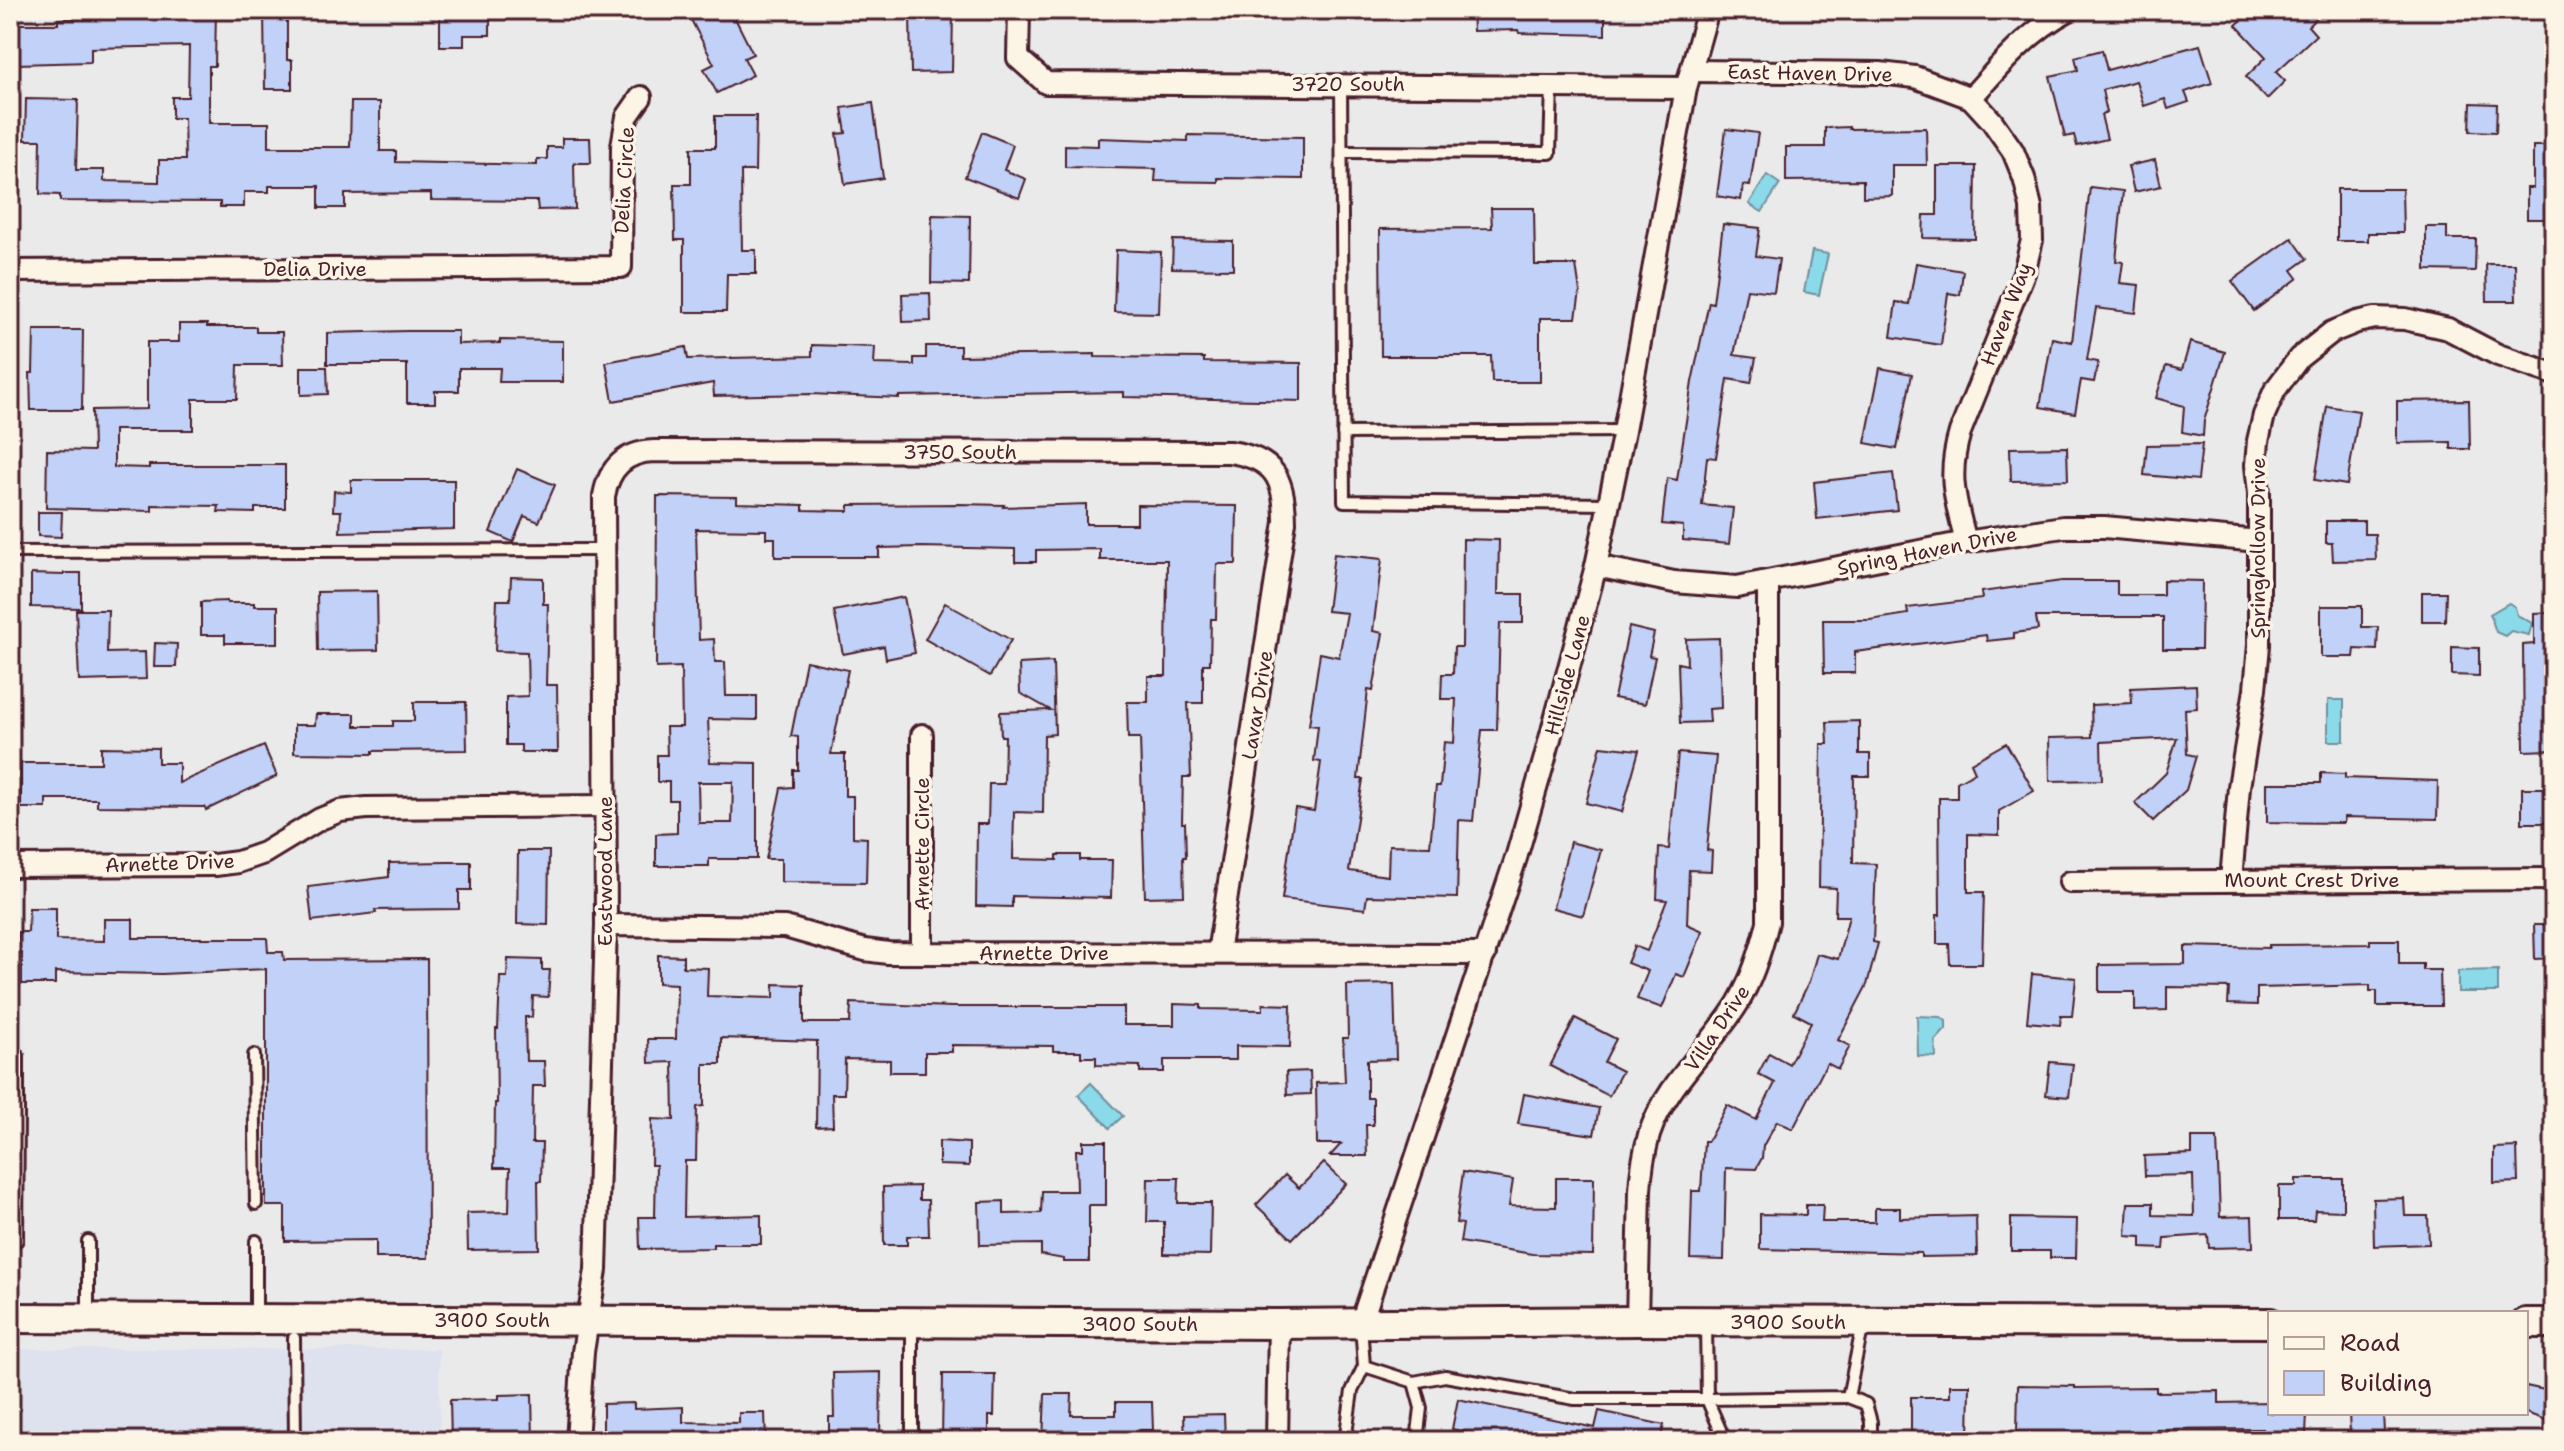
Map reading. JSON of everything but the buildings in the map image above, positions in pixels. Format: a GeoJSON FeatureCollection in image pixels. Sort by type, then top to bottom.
{"type":"FeatureCollection","features":[{"type":"Feature","properties":{"kind":"main road","name":"3900 South"},"geometry":{"type":"LineString","coordinates":[[10,1318],[1279,1324],[1637,1321],[2268,1323]]}},
{"type":"Feature","properties":{"kind":"main road"},"geometry":{"type":"LineString","coordinates":[[2528,1323],[2554,1323]]}},
{"type":"Feature","properties":{"kind":"street","name":"3720 South"},"geometry":{"type":"LineString","coordinates":[[1019,10],[1018,58],[1046,83],[1552,85],[1689,79]]}},
{"type":"Feature","properties":{"kind":"street","name":"Hillside Lane"},"geometry":{"type":"LineString","coordinates":[[1361,1323],[1485,954],[1544,761],[1596,566],[1689,79],[1708,10]]}},
{"type":"Feature","properties":{"kind":"street"},"geometry":{"type":"LineString","coordinates":[[1971,98],[2017,47],[2046,22],[2069,10]]}},
{"type":"Feature","properties":{"kind":"street","name":"East Haven Drive"},"geometry":{"type":"LineString","coordinates":[[1689,79],[1880,73],[1915,77],[1971,98]]}},
{"type":"Feature","properties":{"kind":"street","name":"Delia Circle"},"geometry":{"type":"LineString","coordinates":[[621,267],[622,146],[627,117],[641,97]]}},
{"type":"Feature","properties":{"kind":"street","name":"Haven Way"},"geometry":{"type":"LineString","coordinates":[[1966,542],[1952,477],[1953,456],[2024,273],[2032,240],[2031,207],[2019,164],[1992,121],[1971,98]]}},
{"type":"Feature","properties":{"kind":"street","name":"Delia Drive"},"geometry":{"type":"LineString","coordinates":[[10,271],[621,267]]}},
{"type":"Feature","properties":{"kind":"street","name":"Springhollow Drive"},"geometry":{"type":"LineString","coordinates":[[2231,880],[2239,787],[2259,645],[2256,465],[2264,415],[2275,390],[2299,358],[2332,332],[2375,318],[2405,319],[2448,329],[2498,355],[2554,374]]}},
{"type":"Feature","properties":{"kind":"street","name":"3750 South"},"geometry":{"type":"LineString","coordinates":[[654,451],[1229,452],[1250,455],[1264,464]]}},
{"type":"Feature","properties":{"kind":"street","name":"Eastwood Lane"},"geometry":{"type":"LineString","coordinates":[[577,1441],[583,1352],[596,1270],[606,925],[604,496],[616,465],[634,454],[654,451]]}},
{"type":"Feature","properties":{"kind":"street","name":"Lavar Drive"},"geometry":{"type":"LineString","coordinates":[[1218,953],[1285,522],[1282,485],[1264,464]]}},
{"type":"Feature","properties":{"kind":"street","name":"Spring Haven Drive"},"geometry":{"type":"LineString","coordinates":[[1596,566],[1674,582],[1737,587],[1966,542],[2063,527],[2259,541]]}},
{"type":"Feature","properties":{"kind":"street","name":"Villa Drive"},"geometry":{"type":"LineString","coordinates":[[1637,1321],[1641,1181],[1650,1133],[1668,1098],[1740,1000],[1758,962],[1768,922],[1768,582]]}},
{"type":"Feature","properties":{"kind":"street","name":"Arnette Circle"},"geometry":{"type":"LineString","coordinates":[[922,735],[922,953]]}},
{"type":"Feature","properties":{"kind":"street","name":"Arnette Drive"},"geometry":{"type":"LineString","coordinates":[[10,866],[215,865],[238,862],[264,853],[320,819],[340,811],[366,808],[605,806]]}},
{"type":"Feature","properties":{"kind":"street","name":"Mount Crest Drive"},"geometry":{"type":"LineString","coordinates":[[2070,882],[2554,879]]}},
{"type":"Feature","properties":{"kind":"street","name":"Arnette Drive"},"geometry":{"type":"LineString","coordinates":[[606,925],[785,927],[865,950],[888,953],[1485,954]]}},
{"type":"Feature","properties":{"kind":"street"},"geometry":{"type":"LineString","coordinates":[[1277,1441],[1279,1324]]}},
{"type":"Feature","properties":{"kind":"lane"},"geometry":{"type":"LineString","coordinates":[[1341,84],[1344,501],[1609,504]]}},
{"type":"Feature","properties":{"kind":"lane"},"geometry":{"type":"LineString","coordinates":[[1342,152],[1550,153],[1552,85]]}},
{"type":"Feature","properties":{"kind":"lane"},"geometry":{"type":"LineString","coordinates":[[1343,433],[1624,431]]}},
{"type":"Feature","properties":{"kind":"lane"},"geometry":{"type":"LineString","coordinates":[[10,552],[605,550]]}},
{"type":"Feature","properties":{"kind":"lane"},"geometry":{"type":"LineString","coordinates":[[254,1055],[256,1204]]}},
{"type":"Feature","properties":{"kind":"lane"},"geometry":{"type":"LineString","coordinates":[[17,1240],[14,1113],[18,1056]]}},
{"type":"Feature","properties":{"kind":"lane"},"geometry":{"type":"LineString","coordinates":[[88,1241],[88,1318]]}},
{"type":"Feature","properties":{"kind":"lane"},"geometry":{"type":"LineString","coordinates":[[256,1241],[256,1319]]}},
{"type":"Feature","properties":{"kind":"lane"},"geometry":{"type":"LineString","coordinates":[[1706,1321],[1707,1399],[1725,1441]]}},
{"type":"Feature","properties":{"kind":"lane"},"geometry":{"type":"LineString","coordinates":[[1848,1397],[1864,1322]]}},
{"type":"Feature","properties":{"kind":"lane"},"geometry":{"type":"LineString","coordinates":[[912,1323],[912,1441]]}},
{"type":"Feature","properties":{"kind":"lane"},"geometry":{"type":"LineString","coordinates":[[1345,1441],[1352,1391],[1364,1366],[1361,1323]]}},
{"type":"Feature","properties":{"kind":"lane"},"geometry":{"type":"LineString","coordinates":[[294,1338],[295,1441]]}},
{"type":"Feature","properties":{"kind":"lane"},"geometry":{"type":"LineString","coordinates":[[1364,1366],[1414,1382],[1445,1376],[1575,1399],[1848,1397],[1866,1404],[1871,1422],[1871,1441]]}},
{"type":"Feature","properties":{"kind":"lane"},"geometry":{"type":"LineString","coordinates":[[1414,1382],[1421,1408],[1417,1441]]}},
{"type":"Feature","properties":{"kind":"shaded area"},"geometry":{"type":"Polygon","coordinates":[[[10,1349],[439,1349],[440,1441],[10,1441],[10,1349]]]}},
{"type":"Feature","properties":{"kind":"water"},"geometry":{"type":"Polygon","coordinates":[[[1767,175],[1780,184],[1762,212],[1749,204],[1767,175]]]}},
{"type":"Feature","properties":{"kind":"water"},"geometry":{"type":"Polygon","coordinates":[[[1812,251],[1828,254],[1819,295],[1804,292],[1812,251]]]}},
{"type":"Feature","properties":{"kind":"water"},"geometry":{"type":"Polygon","coordinates":[[[2509,603],[2515,607],[2517,615],[2532,623],[2529,635],[2511,631],[2505,636],[2496,632],[2490,614],[2509,603]]]}},
{"type":"Feature","properties":{"kind":"water"},"geometry":{"type":"Polygon","coordinates":[[[2328,700],[2344,700],[2344,741],[2328,741],[2328,700]]]}},
{"type":"Feature","properties":{"kind":"water"},"geometry":{"type":"Polygon","coordinates":[[[2498,970],[2498,992],[2458,992],[2458,971],[2498,970]]]}},
{"type":"Feature","properties":{"kind":"water"},"geometry":{"type":"Polygon","coordinates":[[[1917,1016],[1941,1017],[1946,1021],[1946,1029],[1935,1041],[1936,1057],[1918,1056],[1917,1016]]]}},
{"type":"Feature","properties":{"kind":"water"},"geometry":{"type":"Polygon","coordinates":[[[1091,1083],[1123,1116],[1110,1128],[1078,1095],[1091,1083]]]}}]}
